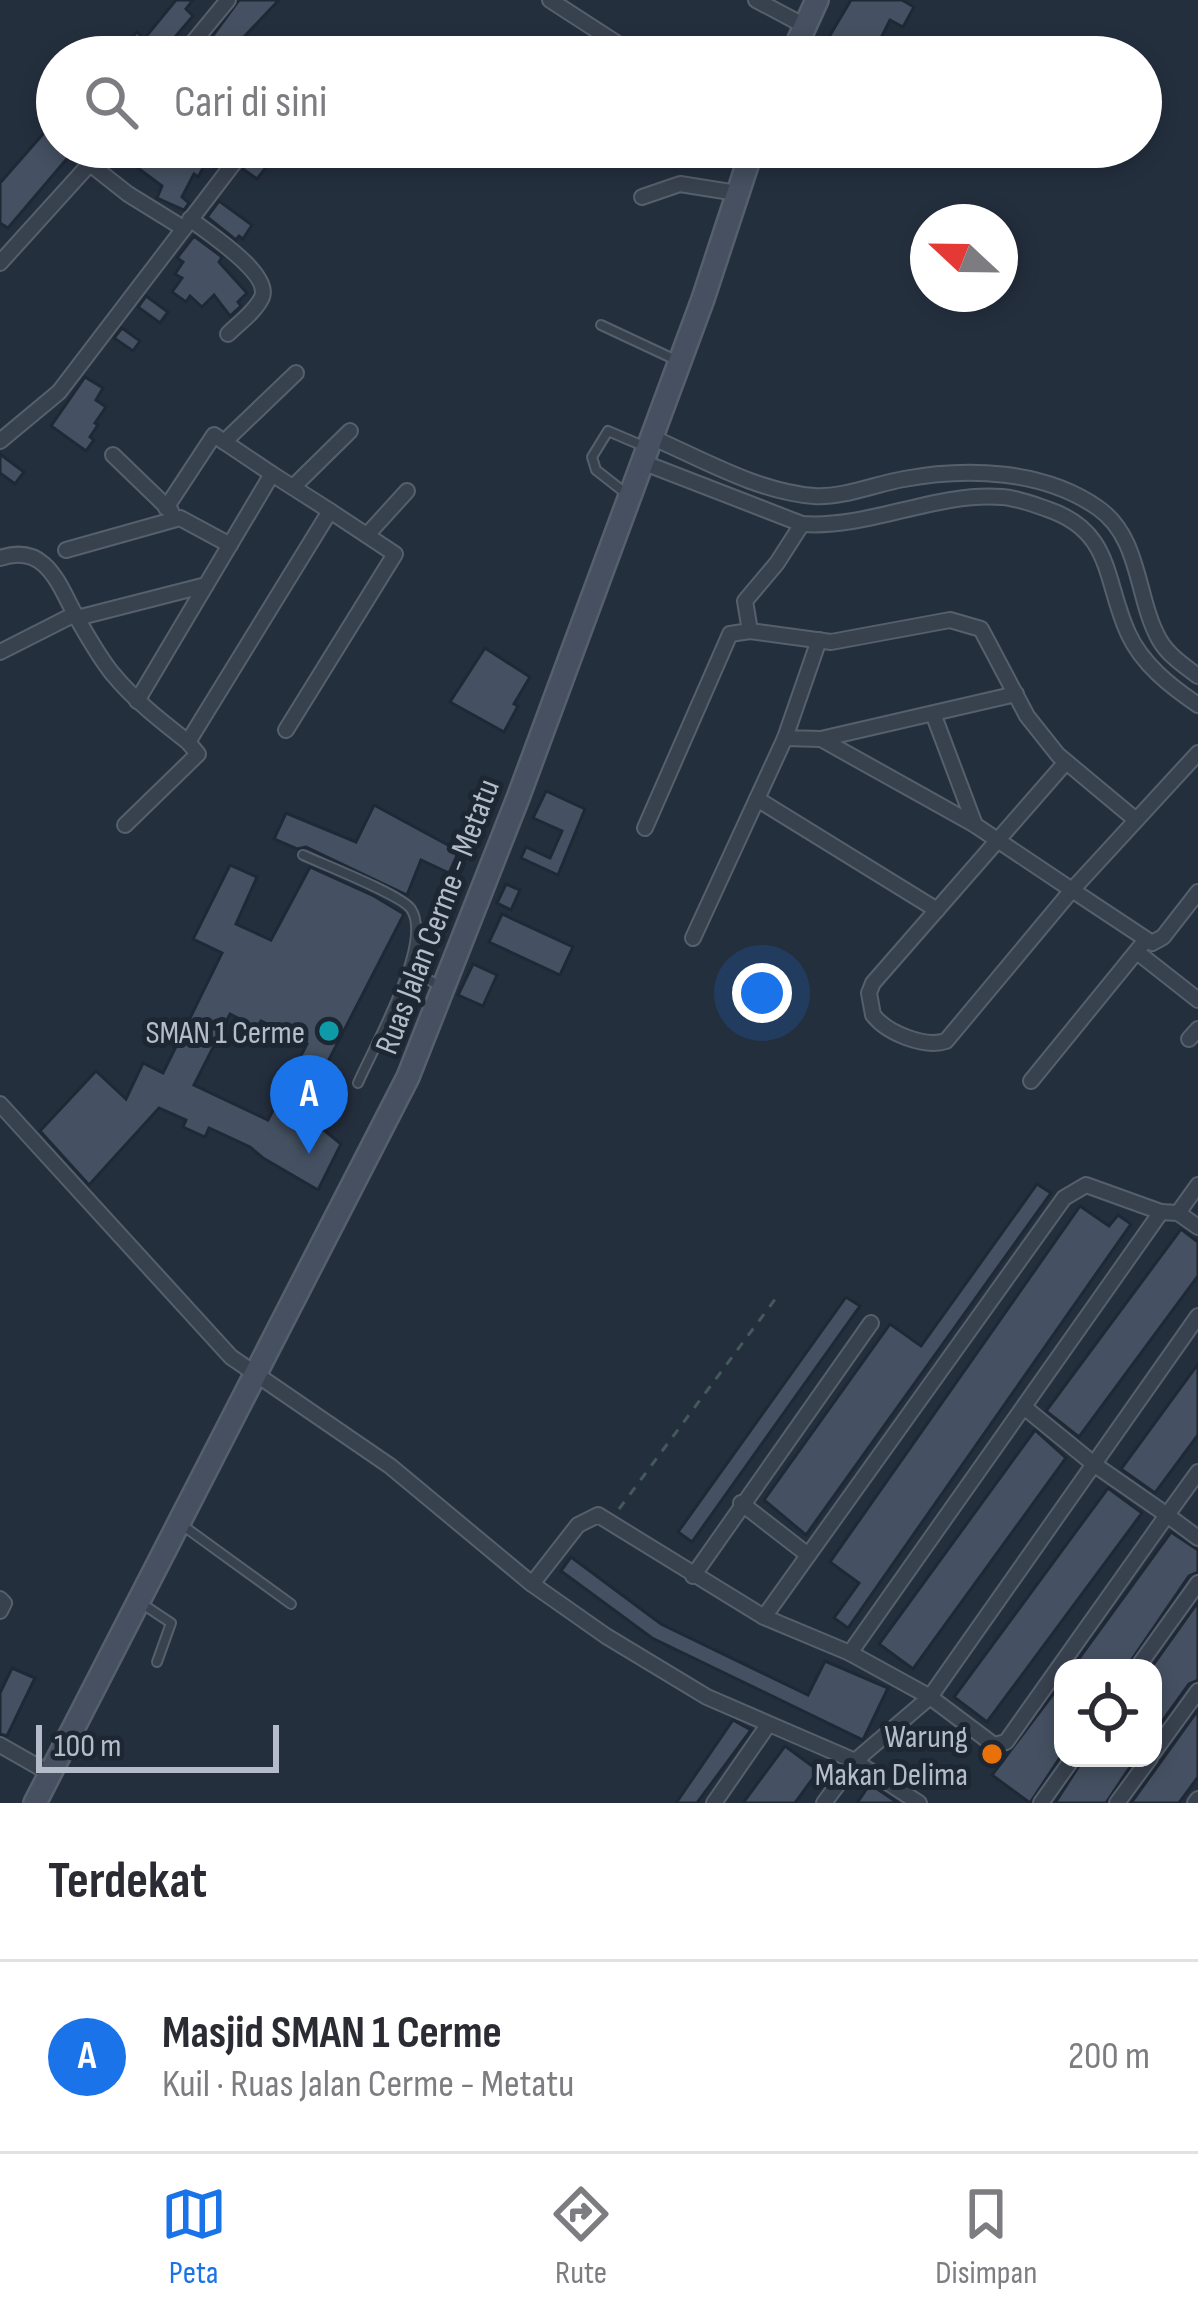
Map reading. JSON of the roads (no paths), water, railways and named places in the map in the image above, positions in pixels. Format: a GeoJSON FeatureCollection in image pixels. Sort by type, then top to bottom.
{"type":"FeatureCollection","features":[{"type":"Feature","properties":{"kind":"main road"},"geometry":{"type":"LineString","coordinates":[[800,36],[817,0]]}},
{"type":"Feature","properties":{"kind":"main road","name":"Ruas Jalan Cerme - Metatu"},"geometry":{"type":"LineString","coordinates":[[35,1803],[408,1077],[630,496],[746,168]]}},
{"type":"Feature","properties":{"kind":"street"},"geometry":{"type":"LineString","coordinates":[[198,36],[228,0]]}},
{"type":"Feature","properties":{"kind":"street"},"geometry":{"type":"LineString","coordinates":[[550,0],[606,36]]}},
{"type":"Feature","properties":{"kind":"street"},"geometry":{"type":"LineString","coordinates":[[756,0],[805,26]]}},
{"type":"Feature","properties":{"kind":"street"},"geometry":{"type":"LineString","coordinates":[[0,263],[86,168]]}},
{"type":"Feature","properties":{"kind":"street"},"geometry":{"type":"LineString","coordinates":[[95,168],[128,194],[238,256],[263,287],[256,306],[228,334]]}},
{"type":"Feature","properties":{"kind":"street"},"geometry":{"type":"LineString","coordinates":[[0,441],[59,392],[230,168]]}},
{"type":"Feature","properties":{"kind":"street"},"geometry":{"type":"LineString","coordinates":[[642,196],[680,184],[737,193]]}},
{"type":"Feature","properties":{"kind":"street"},"geometry":{"type":"LineString","coordinates":[[224,442],[296,373]]}},
{"type":"Feature","properties":{"kind":"street"},"geometry":{"type":"LineString","coordinates":[[293,487],[350,431]]}},
{"type":"Feature","properties":{"kind":"street"},"geometry":{"type":"LineString","coordinates":[[166,508],[214,435],[395,554],[286,730]]}},
{"type":"Feature","properties":{"kind":"street"},"geometry":{"type":"LineString","coordinates":[[647,449],[778,489],[817,496],[933,475],[979,472],[1062,490],[1101,509],[1126,541],[1161,644],[1198,676]]}},
{"type":"Feature","properties":{"kind":"street"},"geometry":{"type":"LineString","coordinates":[[647,449],[802,524],[826,526],[937,502],[1006,497],[1081,524],[1095,541],[1129,636],[1145,661],[1198,705]]}},
{"type":"Feature","properties":{"kind":"street"},"geometry":{"type":"LineString","coordinates":[[113,455],[166,508],[230,545]]}},
{"type":"Feature","properties":{"kind":"street"},"geometry":{"type":"LineString","coordinates":[[137,701],[272,474]]}},
{"type":"Feature","properties":{"kind":"street"},"geometry":{"type":"LineString","coordinates":[[933,475],[937,502]]}},
{"type":"Feature","properties":{"kind":"street"},"geometry":{"type":"LineString","coordinates":[[895,481],[899,509]]}},
{"type":"Feature","properties":{"kind":"street"},"geometry":{"type":"LineString","coordinates":[[367,535],[407,491]]}},
{"type":"Feature","properties":{"kind":"street"},"geometry":{"type":"LineString","coordinates":[[1081,524],[1101,509]]}},
{"type":"Feature","properties":{"kind":"street"},"geometry":{"type":"LineString","coordinates":[[188,742],[330,511]]}},
{"type":"Feature","properties":{"kind":"street"},"geometry":{"type":"LineString","coordinates":[[66,550],[180,518]]}},
{"type":"Feature","properties":{"kind":"street"},"geometry":{"type":"LineString","coordinates":[[750,631],[745,601],[802,524]]}},
{"type":"Feature","properties":{"kind":"street"},"geometry":{"type":"LineString","coordinates":[[0,558],[12,554],[35,557],[57,576],[110,670],[137,701],[198,754],[125,825]]}},
{"type":"Feature","properties":{"kind":"street"},"geometry":{"type":"LineString","coordinates":[[0,652],[76,616],[206,585]]}},
{"type":"Feature","properties":{"kind":"street"},"geometry":{"type":"LineString","coordinates":[[645,828],[730,634],[750,631],[831,642],[950,620],[969,622],[988,637],[1027,716],[1066,762],[1136,820]]}},
{"type":"Feature","properties":{"kind":"street"},"geometry":{"type":"LineString","coordinates":[[693,938],[785,738],[819,640]]}},
{"type":"Feature","properties":{"kind":"street"},"geometry":{"type":"LineString","coordinates":[[785,738],[821,740],[1016,694]]}},
{"type":"Feature","properties":{"kind":"street"},"geometry":{"type":"LineString","coordinates":[[934,716],[975,825]]}},
{"type":"Feature","properties":{"kind":"street"},"geometry":{"type":"LineString","coordinates":[[821,740],[975,825],[1072,890],[1198,1000]]}},
{"type":"Feature","properties":{"kind":"street"},"geometry":{"type":"LineString","coordinates":[[1066,762],[873,983],[869,994],[879,1023],[926,1043],[938,1044],[956,1030],[1072,890],[1198,753]]}},
{"type":"Feature","properties":{"kind":"street"},"geometry":{"type":"LineString","coordinates":[[757,799],[937,910]]}},
{"type":"Feature","properties":{"kind":"street"},"geometry":{"type":"LineString","coordinates":[[1031,1081],[1141,946],[1163,937],[1198,892]]}},
{"type":"Feature","properties":{"kind":"street"},"geometry":{"type":"LineString","coordinates":[[0,1104],[206,1334],[256,1376],[390,1466],[532,1584],[606,1636],[706,1697],[855,1761],[919,1803]]}},
{"type":"Feature","properties":{"kind":"street"},"geometry":{"type":"LineString","coordinates":[[1178,1213],[1198,1185]]}},
{"type":"Feature","properties":{"kind":"street"},"geometry":{"type":"LineString","coordinates":[[764,1617],[1064,1198],[1086,1186],[1161,1212],[1178,1213],[1198,1227]]}},
{"type":"Feature","properties":{"kind":"street"},"geometry":{"type":"LineString","coordinates":[[850,1653],[1161,1212]]}},
{"type":"Feature","properties":{"kind":"street"},"geometry":{"type":"LineString","coordinates":[[824,1803],[855,1761],[930,1696],[1198,1316]]}},
{"type":"Feature","properties":{"kind":"street"},"geometry":{"type":"LineString","coordinates":[[693,1576],[871,1323]]}},
{"type":"Feature","properties":{"kind":"street"},"geometry":{"type":"LineString","coordinates":[[1024,1407],[1095,1465],[1198,1538]]}},
{"type":"Feature","properties":{"kind":"street"},"geometry":{"type":"LineString","coordinates":[[532,1584],[586,1518],[598,1515],[764,1617],[850,1653],[930,1696],[994,1745],[1006,1742],[1198,1472]]}},
{"type":"Feature","properties":{"kind":"street"},"geometry":{"type":"LineString","coordinates":[[741,1503],[808,1555]]}},
{"type":"Feature","properties":{"kind":"street"},"geometry":{"type":"LineString","coordinates":[[1143,1659],[1198,1583]]}},
{"type":"Feature","properties":{"kind":"street"},"geometry":{"type":"LineString","coordinates":[[0,1599],[4,1603],[0,1611]]}},
{"type":"Feature","properties":{"kind":"street"},"geometry":{"type":"LineString","coordinates":[[1162,1741],[1198,1690]]}},
{"type":"Feature","properties":{"kind":"street"},"geometry":{"type":"LineString","coordinates":[[714,1803],[768,1725]]}},
{"type":"Feature","properties":{"kind":"street"},"geometry":{"type":"LineString","coordinates":[[0,1745],[51,1774]]}},
{"type":"Feature","properties":{"kind":"street"},"geometry":{"type":"LineString","coordinates":[[1041,1803],[1067,1767]]}},
{"type":"Feature","properties":{"kind":"street"},"geometry":{"type":"LineString","coordinates":[[1117,1803],[1143,1767]]}},
{"type":"Feature","properties":{"kind":"lane"},"geometry":{"type":"LineString","coordinates":[[602,325],[679,362]]}},
{"type":"Feature","properties":{"kind":"lane"},"geometry":{"type":"LineString","coordinates":[[630,496],[596,470],[592,457],[608,431],[647,449]]}},
{"type":"Feature","properties":{"kind":"lane"},"geometry":{"type":"LineString","coordinates":[[303,855],[405,902],[412,910],[417,935],[409,969],[358,1083]]}},
{"type":"Feature","properties":{"kind":"lane"},"geometry":{"type":"LineString","coordinates":[[409,969],[443,988]]}},
{"type":"Feature","properties":{"kind":"lane"},"geometry":{"type":"LineString","coordinates":[[181,1524],[291,1604]]}},
{"type":"Feature","properties":{"kind":"lane"},"geometry":{"type":"LineString","coordinates":[[140,1603],[171,1623],[157,1662]]}},
{"type":"Feature","properties":{"kind":"place","name":"SMAN 1 Cerme"},"geometry":{"type":"Point","coordinates":[329,1031]}},
{"type":"Feature","properties":{"kind":"place","name":"Masjid SMAN 1 Cerme"},"geometry":{"type":"Point","coordinates":[309,1154]}},
{"type":"Feature","properties":{"kind":"place","name":"Warung Makan Delima"},"geometry":{"type":"Point","coordinates":[992,1754]}}]}
